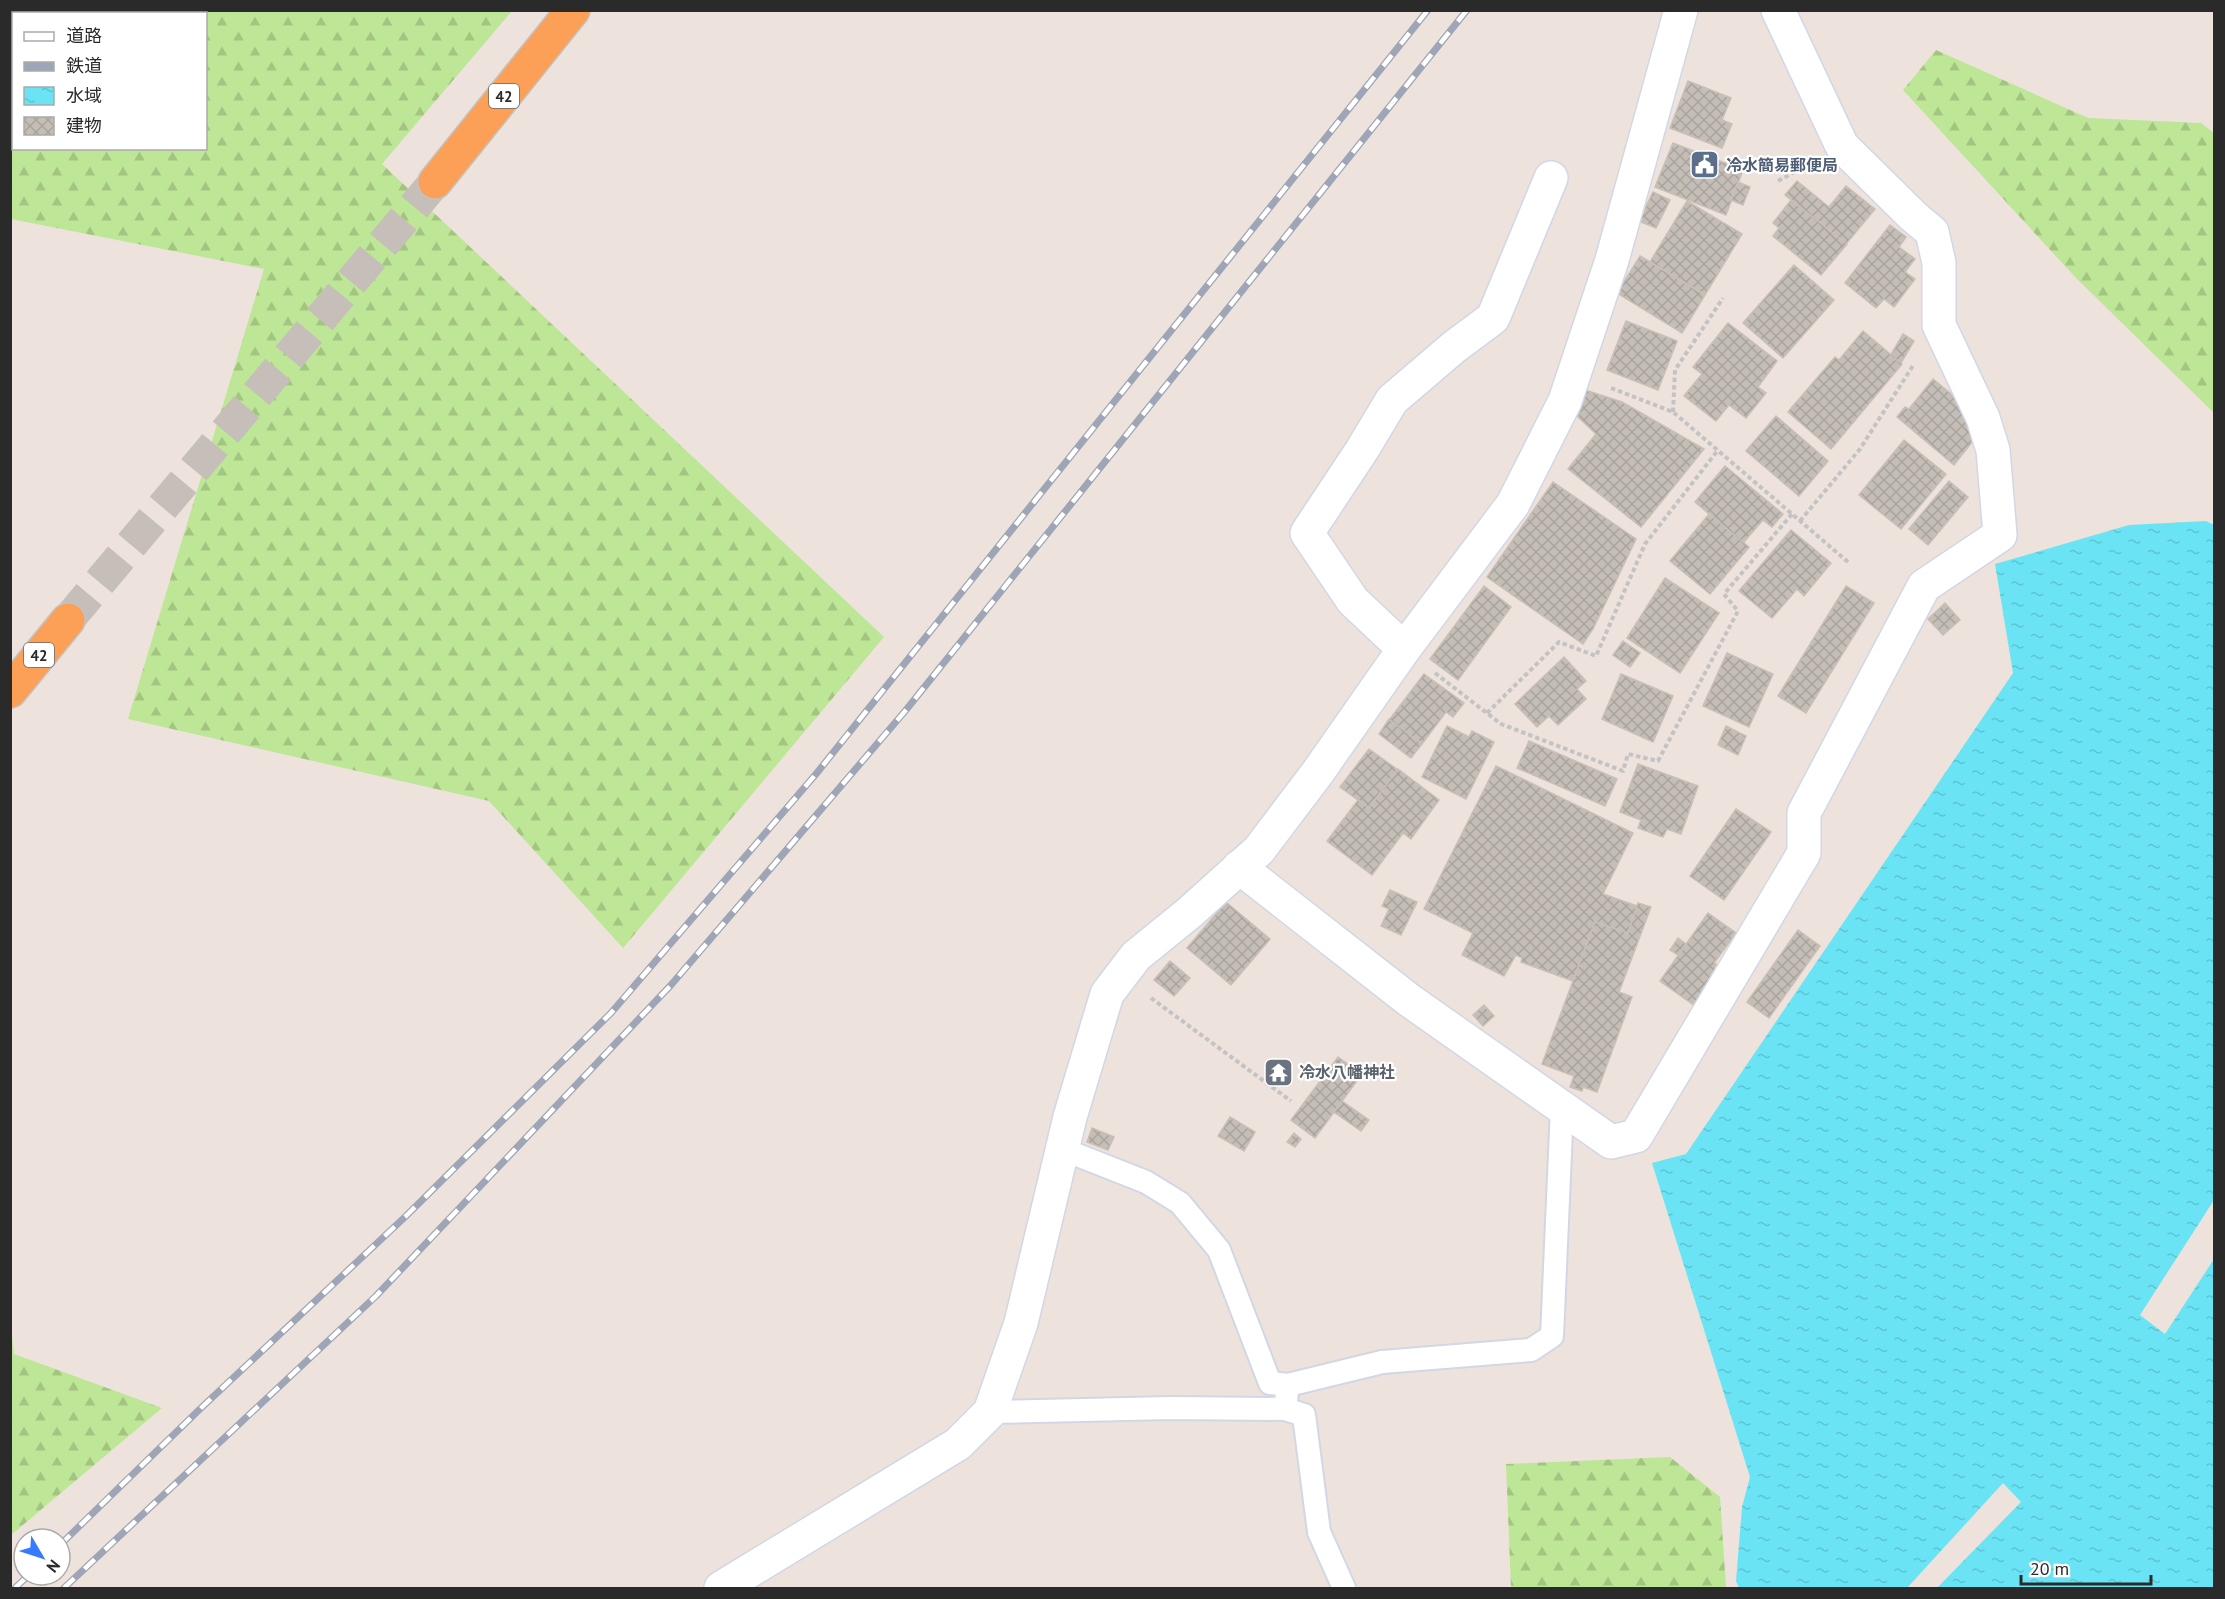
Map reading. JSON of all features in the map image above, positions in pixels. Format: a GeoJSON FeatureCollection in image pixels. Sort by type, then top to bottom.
{"type":"FeatureCollection","features":[{"type":"Feature","properties":{"kind":"highway","name":"42"},"geometry":{"type":"LineString","coordinates":[[435,182],[573,10]]}},
{"type":"Feature","properties":{"kind":"highway","name":"42"},"geometry":{"type":"LineString","coordinates":[[10,691],[68,620]]}},
{"type":"Feature","properties":{"kind":"street"},"geometry":{"type":"LineString","coordinates":[[721,1588],[958,1444],[990,1412],[1022,1323],[1070,1117],[1107,994],[1136,956],[1189,913],[1259,850],[1318,772],[1404,649],[1513,504],[1565,400],[1612,260],[1681,10]]}},
{"type":"Feature","properties":{"kind":"street"},"geometry":{"type":"LineString","coordinates":[[1239,867],[1408,1000],[1611,1142],[1636,1136],[1804,853],[1804,813],[1924,586],[2000,535],[1993,450],[1983,418],[1939,325],[1939,263],[1932,232],[1842,146],[1778,10]]}},
{"type":"Feature","properties":{"kind":"street"},"geometry":{"type":"LineString","coordinates":[[1404,649],[1353,601],[1307,533],[1392,400],[1454,347],[1493,318],[1551,178]]}},
{"type":"Feature","properties":{"kind":"lane"},"geometry":{"type":"LineString","coordinates":[[1062,1149],[1146,1182],[1180,1203],[1219,1250],[1270,1383],[1288,1385],[1382,1362],[1531,1350],[1551,1335],[1562,1108]]}},
{"type":"Feature","properties":{"kind":"lane"},"geometry":{"type":"LineString","coordinates":[[1285,1409],[1288,1385]]}},
{"type":"Feature","properties":{"kind":"lane"},"geometry":{"type":"LineString","coordinates":[[990,1412],[1171,1408],[1285,1409],[1304,1415],[1319,1532],[1344,1588]]}},
{"type":"Feature","properties":{"kind":"path"},"geometry":{"type":"LineString","coordinates":[[1673,412],[1675,370],[1724,298]]}},
{"type":"Feature","properties":{"kind":"path"},"geometry":{"type":"LineString","coordinates":[[1800,521],[1860,449],[1939,325]]}},
{"type":"Feature","properties":{"kind":"path"},"geometry":{"type":"LineString","coordinates":[[1574,373],[1673,412],[1848,562]]}},
{"type":"Feature","properties":{"kind":"path"},"geometry":{"type":"LineString","coordinates":[[1487,713],[1559,642],[1596,656],[1645,544],[1718,450]]}},
{"type":"Feature","properties":{"kind":"path"},"geometry":{"type":"LineString","coordinates":[[1404,649],[1501,724],[1623,771],[1628,754],[1658,761],[1738,611],[1724,594],[1792,514]]}},
{"type":"Feature","properties":{"kind":"path"},"geometry":{"type":"LineString","coordinates":[[1121,977],[1291,1101]]}},
{"type":"Feature","properties":{"kind":"green space"},"geometry":{"type":"Polygon","coordinates":[[[10,11],[512,11],[382,164],[884,637],[623,948],[489,801],[128,719],[264,269],[11,219],[10,11]]]}},
{"type":"Feature","properties":{"kind":"green space"},"geometry":{"type":"Polygon","coordinates":[[[1936,50],[2088,118],[2201,123],[2214,133],[2214,413],[2076,278],[1903,90],[1936,50]]]}},
{"type":"Feature","properties":{"kind":"green space"},"geometry":{"type":"Polygon","coordinates":[[[11,1327],[14,1354],[162,1408],[21,1527],[12,1527],[11,1535],[11,1327]]]}},
{"type":"Feature","properties":{"kind":"green space"},"geometry":{"type":"Polygon","coordinates":[[[1670,1457],[1720,1497],[1726,1588],[1511,1588],[1506,1464],[1670,1457]]]}},
{"type":"Feature","properties":{"kind":"water"},"geometry":{"type":"Polygon","coordinates":[[[2206,521],[2214,525],[2214,1588],[1739,1588],[1736,1581],[1742,1507],[1750,1477],[1652,1163],[1686,1154],[2013,673],[1995,564],[2129,525],[2206,521]]]}},
{"type":"Feature","properties":{"kind":"pier"},"geometry":{"type":"Polygon","coordinates":[[[2214,1200],[2214,1259],[2165,1334],[2140,1315],[2214,1200]]]}},
{"type":"Feature","properties":{"kind":"pier"},"geometry":{"type":"Polygon","coordinates":[[[2003,1483],[2021,1502],[1937,1588],[1907,1588],[2003,1483]]]}},
{"type":"Feature","properties":{"kind":"building"},"geometry":{"type":"Polygon","coordinates":[[[1688,81],[1731,98],[1722,120],[1732,124],[1722,148],[1670,128],[1688,81]]]}},
{"type":"Feature","properties":{"kind":"building"},"geometry":{"type":"Polygon","coordinates":[[[1673,143],[1743,170],[1726,215],[1655,187],[1673,143]]]}},
{"type":"Feature","properties":{"kind":"building"},"geometry":{"type":"Polygon","coordinates":[[[1797,181],[1829,207],[1846,186],[1875,209],[1846,244],[1785,195],[1797,181]]]}},
{"type":"Feature","properties":{"kind":"building"},"geometry":{"type":"Polygon","coordinates":[[[1738,182],[1750,187],[1743,205],[1731,200],[1738,182]]]}},
{"type":"Feature","properties":{"kind":"building"},"geometry":{"type":"Polygon","coordinates":[[[1653,192],[1670,200],[1656,228],[1639,221],[1653,192]]]}},
{"type":"Feature","properties":{"kind":"building"},"geometry":{"type":"Polygon","coordinates":[[[1791,200],[1847,244],[1821,275],[1773,236],[1779,228],[1773,223],[1791,200]]]}},
{"type":"Feature","properties":{"kind":"building"},"geometry":{"type":"Polygon","coordinates":[[[1687,201],[1742,234],[1705,295],[1650,262],[1687,201]]]}},
{"type":"Feature","properties":{"kind":"building"},"geometry":{"type":"Polygon","coordinates":[[[1890,225],[1906,237],[1899,247],[1915,259],[1905,272],[1915,279],[1894,307],[1884,299],[1876,308],[1845,283],[1890,225]]]}},
{"type":"Feature","properties":{"kind":"building"},"geometry":{"type":"Polygon","coordinates":[[[1640,256],[1705,295],[1682,333],[1617,293],[1640,256]]]}},
{"type":"Feature","properties":{"kind":"building"},"geometry":{"type":"Polygon","coordinates":[[[1794,265],[1834,300],[1783,358],[1743,323],[1794,265]]]}},
{"type":"Feature","properties":{"kind":"building"},"geometry":{"type":"Polygon","coordinates":[[[1626,321],[1677,341],[1658,390],[1607,370],[1626,321]]]}},
{"type":"Feature","properties":{"kind":"building"},"geometry":{"type":"Polygon","coordinates":[[[1728,323],[1777,361],[1758,387],[1766,393],[1746,418],[1729,405],[1716,421],[1684,396],[1702,374],[1693,367],[1728,323]]]}},
{"type":"Feature","properties":{"kind":"building"},"geometry":{"type":"Polygon","coordinates":[[[1863,331],[1902,364],[1831,449],[1788,412],[1835,357],[1839,360],[1863,331]]]}},
{"type":"Feature","properties":{"kind":"building"},"geometry":{"type":"Polygon","coordinates":[[[1903,334],[1914,341],[1901,363],[1890,356],[1903,334]]]}},
{"type":"Feature","properties":{"kind":"building"},"geometry":{"type":"Polygon","coordinates":[[[1933,379],[1967,407],[1972,442],[1954,465],[1897,417],[1905,407],[1909,409],[1933,379]]]}},
{"type":"Feature","properties":{"kind":"building"},"geometry":{"type":"Polygon","coordinates":[[[1585,390],[1622,402],[1704,449],[1641,527],[1568,469],[1596,434],[1578,417],[1585,390]]]}},
{"type":"Feature","properties":{"kind":"building"},"geometry":{"type":"Polygon","coordinates":[[[1776,416],[1828,461],[1799,496],[1746,451],[1776,416]]]}},
{"type":"Feature","properties":{"kind":"building"},"geometry":{"type":"Polygon","coordinates":[[[1904,440],[1946,474],[1901,529],[1859,495],[1904,440]]]}},
{"type":"Feature","properties":{"kind":"building"},"geometry":{"type":"Polygon","coordinates":[[[1725,466],[1783,514],[1772,527],[1763,520],[1743,543],[1695,502],[1725,466]]]}},
{"type":"Feature","properties":{"kind":"building"},"geometry":{"type":"Polygon","coordinates":[[[1949,481],[1968,497],[1928,545],[1909,529],[1949,481]]]}},
{"type":"Feature","properties":{"kind":"building"},"geometry":{"type":"Polygon","coordinates":[[[1553,482],[1636,539],[1593,629],[1583,644],[1487,577],[1553,482]]]}},
{"type":"Feature","properties":{"kind":"building"},"geometry":{"type":"Polygon","coordinates":[[[1709,514],[1749,547],[1710,594],[1670,561],[1709,514]]]}},
{"type":"Feature","properties":{"kind":"building"},"geometry":{"type":"Polygon","coordinates":[[[1791,530],[1831,563],[1804,596],[1797,589],[1772,618],[1739,591],[1791,530]]]}},
{"type":"Feature","properties":{"kind":"building"},"geometry":{"type":"Polygon","coordinates":[[[1665,578],[1719,613],[1680,673],[1627,638],[1665,578]]]}},
{"type":"Feature","properties":{"kind":"building"},"geometry":{"type":"Polygon","coordinates":[[[1484,586],[1511,607],[1458,680],[1430,659],[1484,586]]]}},
{"type":"Feature","properties":{"kind":"building"},"geometry":{"type":"Polygon","coordinates":[[[1846,586],[1874,603],[1806,713],[1778,696],[1846,586]]]}},
{"type":"Feature","properties":{"kind":"building"},"geometry":{"type":"Polygon","coordinates":[[[1945,603],[1960,620],[1943,635],[1928,619],[1945,603]]]}},
{"type":"Feature","properties":{"kind":"building"},"geometry":{"type":"Polygon","coordinates":[[[1623,641],[1640,653],[1630,667],[1613,655],[1623,641]]]}},
{"type":"Feature","properties":{"kind":"building"},"geometry":{"type":"Polygon","coordinates":[[[1727,653],[1773,674],[1749,727],[1703,706],[1727,653]]]}},
{"type":"Feature","properties":{"kind":"building"},"geometry":{"type":"Polygon","coordinates":[[[1564,657],[1586,681],[1577,689],[1586,699],[1558,725],[1549,716],[1537,727],[1515,704],[1564,657]]]}},
{"type":"Feature","properties":{"kind":"building"},"geometry":{"type":"Polygon","coordinates":[[[1424,674],[1464,703],[1453,717],[1446,712],[1422,744],[1389,720],[1424,674]]]}},
{"type":"Feature","properties":{"kind":"building"},"geometry":{"type":"Polygon","coordinates":[[[1621,674],[1673,696],[1653,742],[1602,719],[1621,674]]]}},
{"type":"Feature","properties":{"kind":"building"},"geometry":{"type":"Polygon","coordinates":[[[1389,719],[1422,744],[1411,758],[1379,734],[1389,719]]]}},
{"type":"Feature","properties":{"kind":"building"},"geometry":{"type":"Polygon","coordinates":[[[1447,726],[1469,737],[1472,731],[1494,742],[1466,799],[1422,777],[1447,726]]]}},
{"type":"Feature","properties":{"kind":"building"},"geometry":{"type":"Polygon","coordinates":[[[1726,726],[1746,736],[1738,755],[1718,745],[1726,726]]]}},
{"type":"Feature","properties":{"kind":"building"},"geometry":{"type":"Polygon","coordinates":[[[1529,741],[1617,779],[1605,806],[1517,768],[1529,741]]]}},
{"type":"Feature","properties":{"kind":"building"},"geometry":{"type":"Polygon","coordinates":[[[1369,749],[1398,770],[1369,808],[1340,787],[1369,749]]]}},
{"type":"Feature","properties":{"kind":"building"},"geometry":{"type":"Polygon","coordinates":[[[1638,764],[1698,786],[1681,834],[1667,829],[1663,837],[1638,828],[1641,820],[1620,812],[1638,764]]]}},
{"type":"Feature","properties":{"kind":"building"},"geometry":{"type":"Polygon","coordinates":[[[1496,766],[1633,833],[1603,894],[1637,906],[1628,933],[1595,922],[1573,981],[1521,962],[1522,958],[1516,955],[1504,976],[1462,955],[1473,933],[1424,909],[1496,766]]]}},
{"type":"Feature","properties":{"kind":"building"},"geometry":{"type":"Polygon","coordinates":[[[1398,769],[1439,800],[1411,839],[1403,833],[1372,875],[1327,841],[1358,800],[1369,808],[1398,769]]]}},
{"type":"Feature","properties":{"kind":"building"},"geometry":{"type":"Polygon","coordinates":[[[1736,809],[1771,832],[1724,900],[1690,876],[1736,809]]]}},
{"type":"Feature","properties":{"kind":"building"},"geometry":{"type":"Polygon","coordinates":[[[1390,890],[1417,902],[1401,935],[1381,926],[1389,909],[1382,906],[1390,890]]]}},
{"type":"Feature","properties":{"kind":"building"},"geometry":{"type":"Polygon","coordinates":[[[1226,902],[1270,939],[1231,985],[1187,948],[1226,902]]]}},
{"type":"Feature","properties":{"kind":"building"},"geometry":{"type":"Polygon","coordinates":[[[1638,903],[1651,907],[1619,992],[1632,997],[1597,1092],[1583,1087],[1582,1091],[1570,1087],[1574,1076],[1542,1064],[1595,922],[1628,933],[1638,903]]]}},
{"type":"Feature","properties":{"kind":"building"},"geometry":{"type":"Polygon","coordinates":[[[1708,913],[1736,933],[1714,963],[1722,968],[1695,1006],[1660,981],[1708,913]]]}},
{"type":"Feature","properties":{"kind":"building"},"geometry":{"type":"Polygon","coordinates":[[[1798,930],[1820,946],[1769,1018],[1747,1002],[1798,930]]]}},
{"type":"Feature","properties":{"kind":"building"},"geometry":{"type":"Polygon","coordinates":[[[1678,938],[1686,944],[1678,955],[1670,950],[1678,938]]]}},
{"type":"Feature","properties":{"kind":"building"},"geometry":{"type":"Polygon","coordinates":[[[1170,961],[1190,978],[1174,996],[1154,980],[1170,961]]]}},
{"type":"Feature","properties":{"kind":"building"},"geometry":{"type":"Polygon","coordinates":[[[1484,1005],[1494,1016],[1483,1026],[1473,1015],[1484,1005]]]}},
{"type":"Feature","properties":{"kind":"building"},"geometry":{"type":"Polygon","coordinates":[[[1338,1057],[1362,1074],[1315,1138],[1291,1120],[1338,1057]]]}},
{"type":"Feature","properties":{"kind":"building"},"geometry":{"type":"Polygon","coordinates":[[[1342,1101],[1369,1120],[1361,1131],[1334,1112],[1342,1101]]]}},
{"type":"Feature","properties":{"kind":"building"},"geometry":{"type":"Polygon","coordinates":[[[1230,1117],[1255,1132],[1244,1151],[1218,1136],[1230,1117]]]}},
{"type":"Feature","properties":{"kind":"building"},"geometry":{"type":"Polygon","coordinates":[[[1092,1128],[1114,1137],[1108,1150],[1087,1142],[1092,1128]]]}},
{"type":"Feature","properties":{"kind":"building"},"geometry":{"type":"Polygon","coordinates":[[[1294,1133],[1301,1139],[1295,1147],[1287,1142],[1294,1133]]]}},
{"type":"Feature","properties":{"kind":"tunnel"},"geometry":{"type":"LineString","coordinates":[[68,620],[435,182]]}},
{"type":"Feature","properties":{"kind":"railway"},"geometry":{"type":"LineString","coordinates":[[72,1533],[201,1408],[406,1216],[611,1013],[816,774],[1428,10]]}},
{"type":"Feature","properties":{"kind":"railway"},"geometry":{"type":"LineString","coordinates":[[64,1588],[376,1296],[671,985],[906,710],[1467,10]]}},
{"type":"Feature","properties":{"kind":"place","name":"冷水簡易郵便局"},"geometry":{"type":"Point","coordinates":[1705,165]}},
{"type":"Feature","properties":{"kind":"place","name":"冷水八幡神社"},"geometry":{"type":"Point","coordinates":[1278,1072]}}]}
